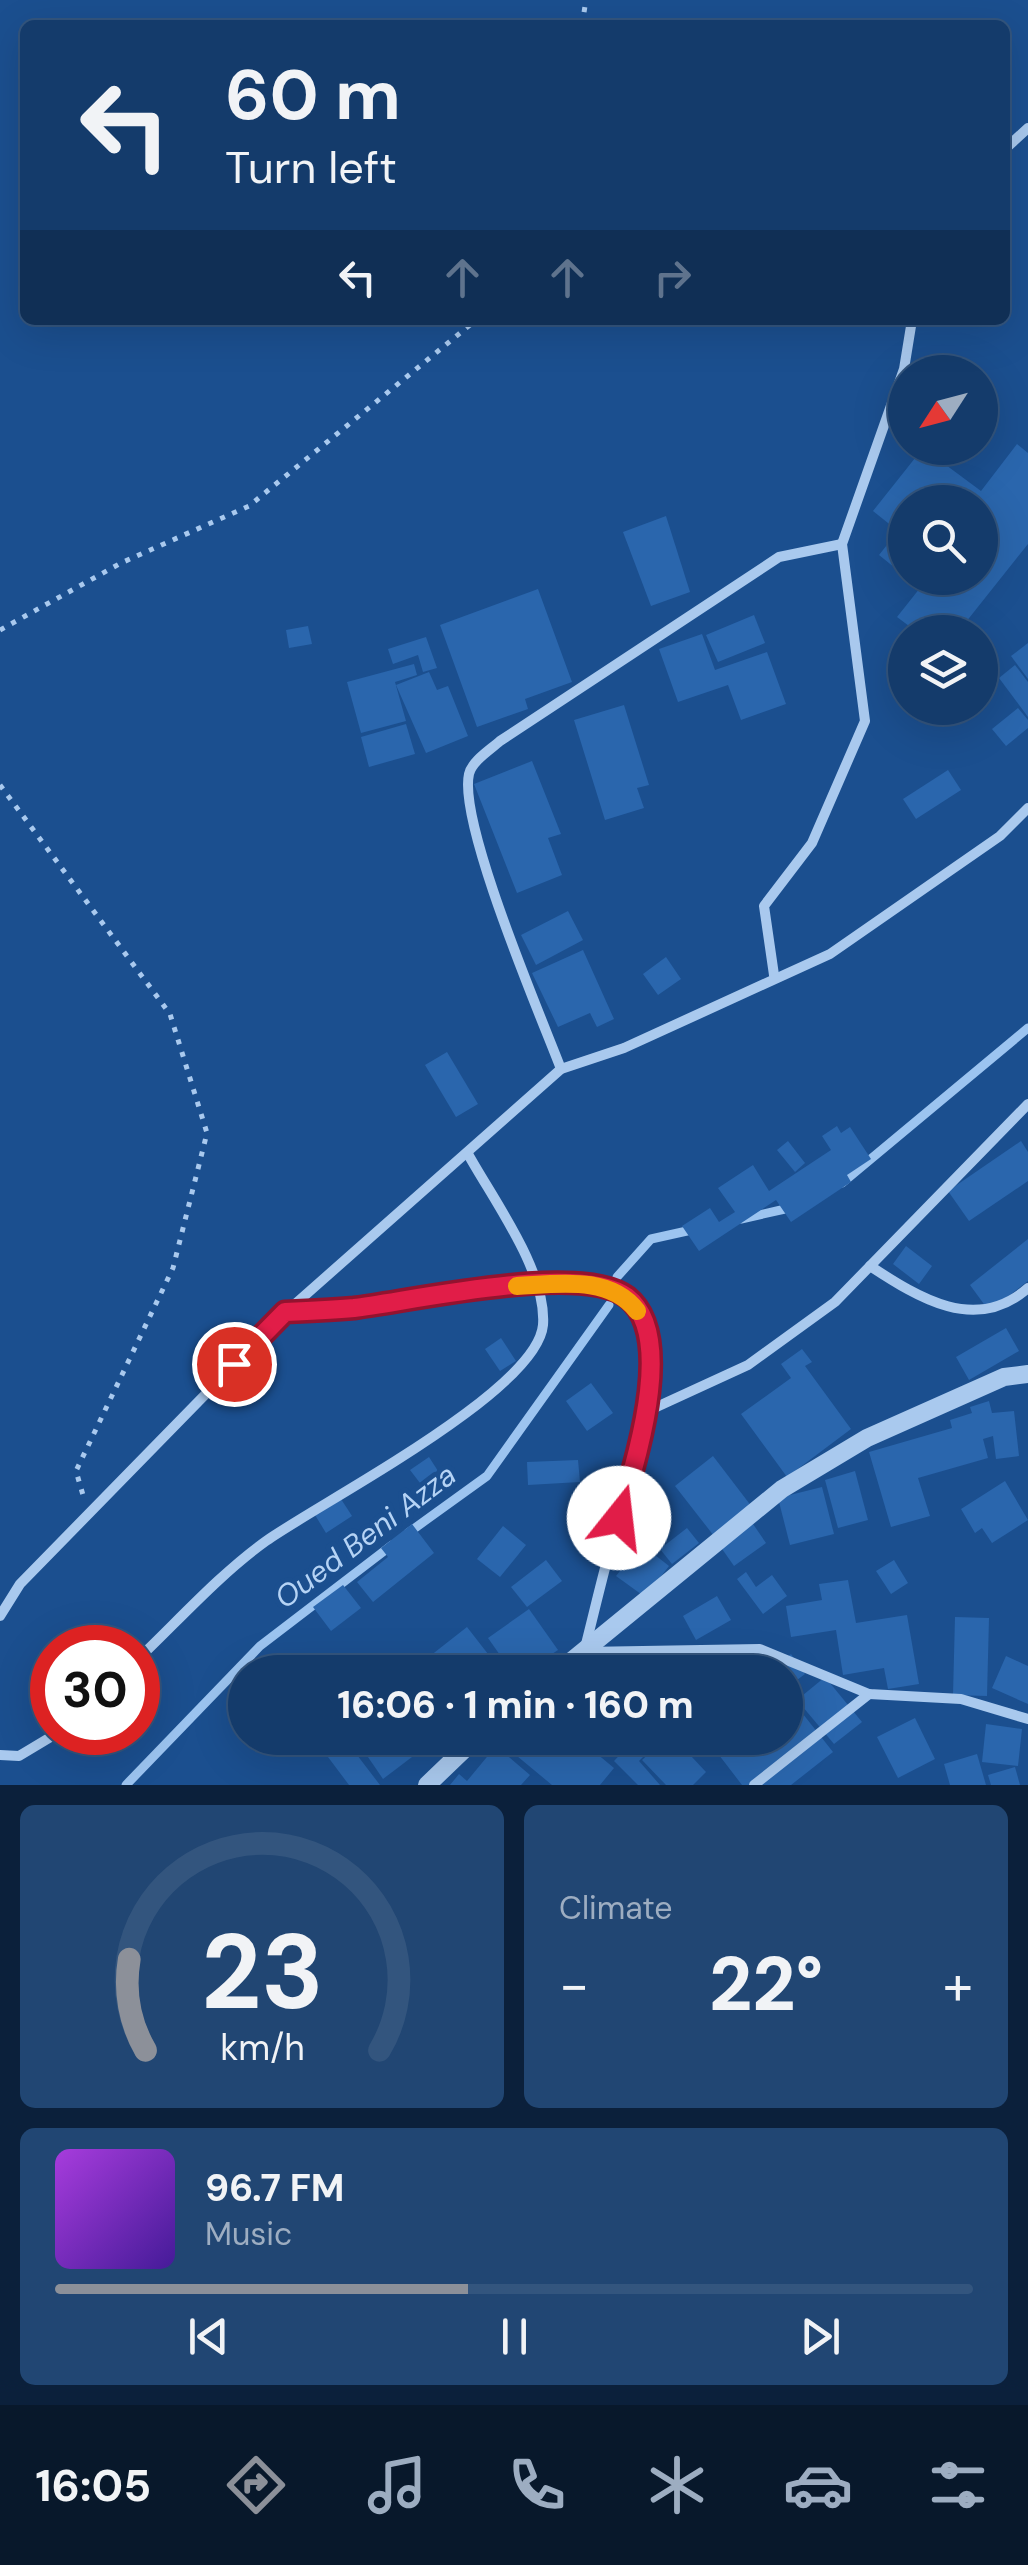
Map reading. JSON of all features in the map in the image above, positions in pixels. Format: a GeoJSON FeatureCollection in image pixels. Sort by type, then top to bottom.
{"type":"FeatureCollection","features":[{"type":"Feature","properties":{"kind":"street"},"geometry":{"type":"LineString","coordinates":[[774,975],[764,906],[812,843],[865,721],[842,544],[904,369],[911,325]]}},
{"type":"Feature","properties":{"kind":"street"},"geometry":{"type":"LineString","coordinates":[[562,1069],[510,940],[466,794],[470,768],[500,741],[780,558],[842,544]]}},
{"type":"Feature","properties":{"kind":"street"},"geometry":{"type":"LineString","coordinates":[[0,1616],[20,1584],[285,1312],[562,1069],[624,1048],[774,975],[830,954],[1000,836],[1028,808]]}},
{"type":"Feature","properties":{"kind":"street"},"geometry":{"type":"LineString","coordinates":[[650,1410],[748,1365],[835,1302],[1028,1104]]}},
{"type":"Feature","properties":{"kind":"street"},"geometry":{"type":"LineString","coordinates":[[160,1639],[262,1544],[469,1414],[526,1364],[543,1328],[540,1285],[468,1154]]}},
{"type":"Feature","properties":{"kind":"street"},"geometry":{"type":"LineString","coordinates":[[870,1266],[939,1307],[978,1312],[1012,1303],[1028,1288]]}},
{"type":"Feature","properties":{"kind":"street"},"geometry":{"type":"LineString","coordinates":[[285,1312],[354,1308],[467,1289],[540,1285],[583,1283],[626,1296],[640,1316],[651,1364],[650,1410],[584,1652]]}},
{"type":"Feature","properties":{"kind":"street"},"geometry":{"type":"LineString","coordinates":[[580,1655],[782,1489],[867,1438],[1004,1377],[1028,1374]]}},
{"type":"Feature","properties":{"kind":"street"},"geometry":{"type":"LineString","coordinates":[[584,1652],[760,1649],[870,1694],[961,1698],[1028,1719]]}},
{"type":"Feature","properties":{"kind":"street"},"geometry":{"type":"LineString","coordinates":[[754,1785],[870,1694]]}},
{"type":"Feature","properties":{"kind":"street"},"geometry":{"type":"LineString","coordinates":[[0,1756],[19,1756],[30,1749]]}},
{"type":"Feature","properties":{"kind":"street"},"geometry":{"type":"LineString","coordinates":[[427,1785],[458,1755]]}},
{"type":"Feature","properties":{"kind":"path"},"geometry":{"type":"LineString","coordinates":[[0,630],[121,563],[248,506],[470,325]]}},
{"type":"Feature","properties":{"kind":"path"},"geometry":{"type":"LineString","coordinates":[[0,785],[170,1014],[207,1133],[173,1268],[76,1470],[88,1512]]}},
{"type":"Feature","properties":{"kind":"building"},"geometry":{"type":"Polygon","coordinates":[[[1017,444],[1028,453],[1028,544],[998,582],[998,485],[986,485],[1017,444]]]}},
{"type":"Feature","properties":{"kind":"building"},"geometry":{"type":"Polygon","coordinates":[[[910,465],[946,465],[973,485],[894,485],[910,465]]]}},
{"type":"Feature","properties":{"kind":"building"},"geometry":{"type":"Polygon","coordinates":[[[888,492],[888,523],[873,511],[888,492]]]}},
{"type":"Feature","properties":{"kind":"building"},"geometry":{"type":"Polygon","coordinates":[[[666,516],[690,592],[651,606],[623,532],[666,516]]]}},
{"type":"Feature","properties":{"kind":"building"},"geometry":{"type":"Polygon","coordinates":[[[888,544],[888,562],[879,555],[888,544]]]}},
{"type":"Feature","properties":{"kind":"building"},"geometry":{"type":"Polygon","coordinates":[[[538,589],[572,682],[525,699],[528,709],[477,727],[440,625],[538,589]]]}},
{"type":"Feature","properties":{"kind":"building"},"geometry":{"type":"Polygon","coordinates":[[[914,595],[987,595],[972,615],[899,615],[914,595]]]}},
{"type":"Feature","properties":{"kind":"building"},"geometry":{"type":"Polygon","coordinates":[[[754,615],[765,643],[718,662],[706,635],[754,615]]]}},
{"type":"Feature","properties":{"kind":"building"},"geometry":{"type":"Polygon","coordinates":[[[308,626],[312,644],[289,648],[286,630],[308,626]]]}},
{"type":"Feature","properties":{"kind":"building"},"geometry":{"type":"Polygon","coordinates":[[[702,634],[715,670],[767,652],[786,704],[741,720],[728,685],[678,702],[659,649],[702,634]]]}},
{"type":"Feature","properties":{"kind":"building"},"geometry":{"type":"Polygon","coordinates":[[[426,637],[437,668],[423,672],[418,655],[393,664],[388,649],[426,637]]]}},
{"type":"Feature","properties":{"kind":"building"},"geometry":{"type":"Polygon","coordinates":[[[1028,643],[1028,679],[1011,656],[1028,643]]]}},
{"type":"Feature","properties":{"kind":"building"},"geometry":{"type":"Polygon","coordinates":[[[414,664],[417,675],[395,682],[406,721],[361,733],[347,682],[414,664]]]}},
{"type":"Feature","properties":{"kind":"building"},"geometry":{"type":"Polygon","coordinates":[[[1015,665],[1028,682],[1028,717],[999,678],[1015,665]]]}},
{"type":"Feature","properties":{"kind":"building"},"geometry":{"type":"Polygon","coordinates":[[[429,672],[437,690],[448,686],[468,736],[426,753],[396,685],[429,672]]]}},
{"type":"Feature","properties":{"kind":"building"},"geometry":{"type":"Polygon","coordinates":[[[624,705],[649,785],[637,788],[644,808],[605,820],[574,720],[624,705]]]}},
{"type":"Feature","properties":{"kind":"building"},"geometry":{"type":"Polygon","coordinates":[[[1018,708],[1028,720],[1028,728],[1006,746],[992,729],[1018,708]]]}},
{"type":"Feature","properties":{"kind":"building"},"geometry":{"type":"Polygon","coordinates":[[[406,724],[415,754],[369,767],[361,737],[406,724]]]}},
{"type":"Feature","properties":{"kind":"building"},"geometry":{"type":"Polygon","coordinates":[[[532,761],[561,834],[548,838],[562,875],[517,893],[474,784],[532,761]]]}},
{"type":"Feature","properties":{"kind":"building"},"geometry":{"type":"Polygon","coordinates":[[[948,770],[961,790],[916,819],[903,799],[948,770]]]}},
{"type":"Feature","properties":{"kind":"building"},"geometry":{"type":"Polygon","coordinates":[[[568,911],[583,940],[536,965],[521,935],[568,911]]]}},
{"type":"Feature","properties":{"kind":"building"},"geometry":{"type":"Polygon","coordinates":[[[583,950],[614,1019],[597,1027],[590,1013],[558,1027],[532,973],[583,950]]]}},
{"type":"Feature","properties":{"kind":"building"},"geometry":{"type":"Polygon","coordinates":[[[666,957],[681,979],[658,995],[643,974],[666,957]]]}},
{"type":"Feature","properties":{"kind":"building"},"geometry":{"type":"Polygon","coordinates":[[[447,1052],[478,1104],[456,1117],[425,1065],[447,1052]]]}},
{"type":"Feature","properties":{"kind":"building"},"geometry":{"type":"Polygon","coordinates":[[[837,1126],[841,1133],[850,1127],[871,1159],[847,1175],[851,1182],[791,1222],[776,1200],[699,1251],[682,1226],[710,1208],[719,1222],[735,1212],[718,1188],[753,1165],[769,1191],[831,1150],[822,1136],[837,1126]]]}},
{"type":"Feature","properties":{"kind":"building"},"geometry":{"type":"Polygon","coordinates":[[[788,1141],[805,1163],[795,1172],[777,1150],[788,1141]]]}},
{"type":"Feature","properties":{"kind":"building"},"geometry":{"type":"Polygon","coordinates":[[[1021,1141],[1028,1152],[1028,1181],[969,1221],[948,1191],[1021,1141]]]}},
{"type":"Feature","properties":{"kind":"building"},"geometry":{"type":"Polygon","coordinates":[[[1028,1239],[1028,1281],[989,1311],[970,1285],[1028,1239]]]}},
{"type":"Feature","properties":{"kind":"building"},"geometry":{"type":"Polygon","coordinates":[[[906,1246],[932,1266],[919,1284],[893,1264],[906,1246]]]}},
{"type":"Feature","properties":{"kind":"building"},"geometry":{"type":"Polygon","coordinates":[[[1006,1328],[1019,1351],[969,1380],[956,1357],[1006,1328]]]}},
{"type":"Feature","properties":{"kind":"building"},"geometry":{"type":"Polygon","coordinates":[[[501,1338],[516,1361],[500,1371],[485,1349],[501,1338]]]}},
{"type":"Feature","properties":{"kind":"building"},"geometry":{"type":"Polygon","coordinates":[[[802,1349],[812,1362],[805,1366],[851,1429],[787,1477],[741,1414],[791,1378],[781,1364],[802,1349]]]}},
{"type":"Feature","properties":{"kind":"building"},"geometry":{"type":"Polygon","coordinates":[[[591,1383],[613,1413],[587,1431],[566,1401],[591,1383]]]}},
{"type":"Feature","properties":{"kind":"building"},"geometry":{"type":"Polygon","coordinates":[[[989,1401],[992,1413],[1014,1411],[1019,1456],[996,1459],[993,1436],[983,1439],[988,1458],[918,1478],[930,1516],[891,1527],[869,1452],[952,1428],[950,1420],[972,1413],[970,1407],[989,1401]]]}},
{"type":"Feature","properties":{"kind":"building"},"geometry":{"type":"Polygon","coordinates":[[[713,1456],[752,1507],[714,1536],[675,1486],[713,1456]]]}},
{"type":"Feature","properties":{"kind":"building"},"geometry":{"type":"Polygon","coordinates":[[[429,1457],[438,1471],[420,1483],[410,1470],[429,1457]]]}},
{"type":"Feature","properties":{"kind":"building"},"geometry":{"type":"Polygon","coordinates":[[[578,1460],[580,1482],[528,1485],[527,1462],[578,1460]]]}},
{"type":"Feature","properties":{"kind":"building"},"geometry":{"type":"Polygon","coordinates":[[[855,1471],[868,1520],[838,1528],[825,1480],[855,1471]]]}},
{"type":"Feature","properties":{"kind":"building"},"geometry":{"type":"Polygon","coordinates":[[[1005,1481],[1028,1520],[992,1543],[982,1528],[975,1533],[961,1509],[1005,1481]]]}},
{"type":"Feature","properties":{"kind":"building"},"geometry":{"type":"Polygon","coordinates":[[[822,1487],[834,1534],[790,1545],[778,1498],[822,1487]]]}},
{"type":"Feature","properties":{"kind":"building"},"geometry":{"type":"Polygon","coordinates":[[[341,1499],[352,1516],[326,1533],[315,1515],[341,1499]]]}},
{"type":"Feature","properties":{"kind":"building"},"geometry":{"type":"Polygon","coordinates":[[[412,1524],[434,1553],[373,1602],[357,1582],[388,1557],[381,1548],[412,1524]]]}},
{"type":"Feature","properties":{"kind":"building"},"geometry":{"type":"Polygon","coordinates":[[[753,1524],[766,1543],[734,1566],[720,1546],[753,1524]]]}},
{"type":"Feature","properties":{"kind":"building"},"geometry":{"type":"Polygon","coordinates":[[[503,1526],[526,1545],[500,1577],[477,1559],[503,1526]]]}},
{"type":"Feature","properties":{"kind":"building"},"geometry":{"type":"Polygon","coordinates":[[[687,1528],[699,1543],[672,1564],[660,1549],[687,1528]]]}},
{"type":"Feature","properties":{"kind":"building"},"geometry":{"type":"Polygon","coordinates":[[[641,1544],[669,1566],[645,1597],[616,1576],[641,1544]]]}},
{"type":"Feature","properties":{"kind":"building"},"geometry":{"type":"Polygon","coordinates":[[[546,1560],[562,1581],[527,1607],[511,1587],[546,1560]]]}},
{"type":"Feature","properties":{"kind":"building"},"geometry":{"type":"Polygon","coordinates":[[[894,1560],[908,1583],[891,1594],[876,1571],[894,1560]]]}},
{"type":"Feature","properties":{"kind":"building"},"geometry":{"type":"Polygon","coordinates":[[[746,1572],[756,1587],[772,1575],[787,1596],[763,1614],[737,1579],[746,1572]]]}},
{"type":"Feature","properties":{"kind":"building"},"geometry":{"type":"Polygon","coordinates":[[[848,1580],[856,1623],[907,1615],[919,1684],[888,1689],[884,1668],[843,1675],[836,1630],[791,1637],[786,1606],[822,1600],[819,1584],[848,1580]]]}},
{"type":"Feature","properties":{"kind":"building"},"geometry":{"type":"Polygon","coordinates":[[[343,1585],[361,1608],[331,1631],[313,1607],[343,1585]]]}},
{"type":"Feature","properties":{"kind":"building"},"geometry":{"type":"Polygon","coordinates":[[[717,1596],[731,1620],[696,1640],[683,1616],[717,1596]]]}},
{"type":"Feature","properties":{"kind":"building"},"geometry":{"type":"Polygon","coordinates":[[[529,1609],[558,1650],[550,1655],[500,1655],[488,1638],[529,1609]]]}},
{"type":"Feature","properties":{"kind":"building"},"geometry":{"type":"Polygon","coordinates":[[[955,1617],[989,1618],[987,1696],[953,1695],[955,1617]]]}},
{"type":"Feature","properties":{"kind":"building"},"geometry":{"type":"Polygon","coordinates":[[[467,1627],[489,1655],[431,1655],[467,1627]]]}},
{"type":"Feature","properties":{"kind":"building"},"geometry":{"type":"Polygon","coordinates":[[[751,1646],[758,1655],[739,1655],[751,1646]]]}},
{"type":"Feature","properties":{"kind":"building"},"geometry":{"type":"Polygon","coordinates":[[[1006,1656],[1028,1666],[1028,1704],[992,1688],[1006,1656]]]}},
{"type":"Feature","properties":{"kind":"building"},"geometry":{"type":"Polygon","coordinates":[[[825,1677],[862,1722],[834,1744],[803,1707],[803,1695],[825,1677]]]}},
{"type":"Feature","properties":{"kind":"building"},"geometry":{"type":"Polygon","coordinates":[[[803,1714],[833,1752],[791,1785],[742,1785],[719,1755],[803,1755],[803,1714]]]}},
{"type":"Feature","properties":{"kind":"building"},"geometry":{"type":"Polygon","coordinates":[[[915,1718],[935,1759],[898,1778],[877,1737],[915,1718]]]}},
{"type":"Feature","properties":{"kind":"building"},"geometry":{"type":"Polygon","coordinates":[[[986,1724],[1022,1729],[1018,1766],[982,1762],[986,1724]]]}},
{"type":"Feature","properties":{"kind":"building"},"geometry":{"type":"Polygon","coordinates":[[[977,1754],[986,1785],[950,1785],[944,1764],[977,1754]]]}},
{"type":"Feature","properties":{"kind":"building"},"geometry":{"type":"Polygon","coordinates":[[[326,1755],[357,1755],[380,1785],[349,1785],[326,1755]]]}},
{"type":"Feature","properties":{"kind":"building"},"geometry":{"type":"Polygon","coordinates":[[[367,1755],[415,1755],[383,1779],[367,1755]]]}},
{"type":"Feature","properties":{"kind":"building"},"geometry":{"type":"Polygon","coordinates":[[[489,1755],[507,1755],[530,1775],[521,1785],[450,1785],[459,1774],[467,1781],[489,1755]]]}},
{"type":"Feature","properties":{"kind":"building"},"geometry":{"type":"Polygon","coordinates":[[[598,1755],[614,1768],[600,1785],[552,1785],[517,1756],[598,1755]]]}},
{"type":"Feature","properties":{"kind":"building"},"geometry":{"type":"Polygon","coordinates":[[[620,1755],[645,1755],[639,1761],[660,1785],[638,1785],[614,1761],[620,1755]]]}},
{"type":"Feature","properties":{"kind":"building"},"geometry":{"type":"Polygon","coordinates":[[[647,1755],[692,1755],[706,1772],[693,1785],[666,1785],[642,1760],[647,1755]]]}},
{"type":"Feature","properties":{"kind":"building"},"geometry":{"type":"Polygon","coordinates":[[[1015,1767],[1020,1785],[991,1785],[988,1775],[1015,1767]]]}},
{"type":"Feature","properties":{"kind":"waterway","name":"Oued Beni Azza"},"geometry":{"type":"LineString","coordinates":[[842,1183],[1028,1028]]}},
{"type":"Feature","properties":{"kind":"waterway","name":"Oued Beni Azza"},"geometry":{"type":"LineString","coordinates":[[741,1219],[794,1207]]}},
{"type":"Feature","properties":{"kind":"waterway","name":"Oued Beni Azza"},"geometry":{"type":"LineString","coordinates":[[617,1277],[651,1239],[696,1229]]}},
{"type":"Feature","properties":{"kind":"waterway","name":"Oued Beni Azza"},"geometry":{"type":"LineString","coordinates":[[408,1533],[487,1476],[609,1305]]}},
{"type":"Feature","properties":{"kind":"waterway","name":"Oued Beni Azza"},"geometry":{"type":"LineString","coordinates":[[126,1785],[260,1646],[392,1545]]}},
{"type":"Feature","properties":{"kind":"slow traffic"},"geometry":{"type":"LineString","coordinates":[[517,1286],[583,1283],[626,1296],[637,1311]]}},
{"type":"Feature","properties":{"kind":"route"},"geometry":{"type":"LineString","coordinates":[[234,1364],[285,1312],[354,1308],[467,1289],[583,1283],[626,1296],[640,1316],[651,1364],[650,1410],[619,1518]]}}]}
